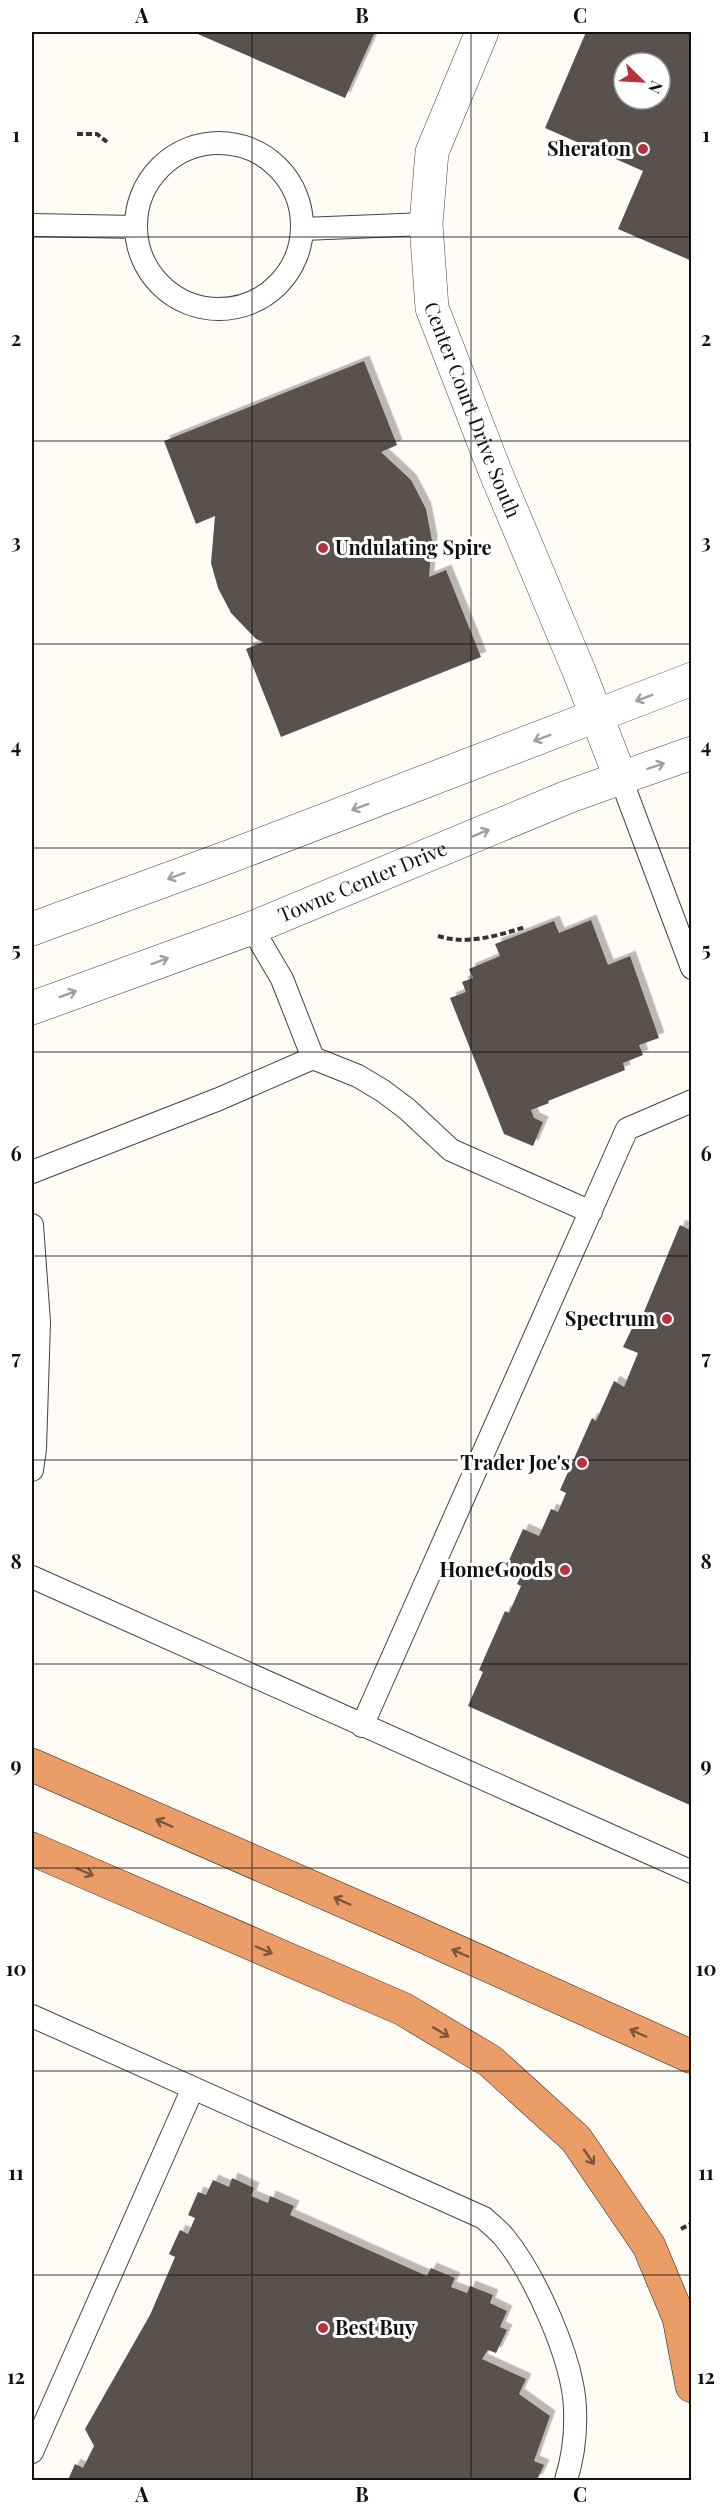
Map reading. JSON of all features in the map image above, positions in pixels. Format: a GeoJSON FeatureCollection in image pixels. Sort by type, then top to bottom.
{"type":"FeatureCollection","features":[{"type":"Feature","properties":{"kind":"highway"},"geometry":{"type":"LineString","coordinates":[[32,1765],[692,2056]]}},
{"type":"Feature","properties":{"kind":"highway"},"geometry":{"type":"LineString","coordinates":[[32,1849],[403,2009],[490,2061],[576,2139],[649,2246],[679,2318],[692,2386]]}},
{"type":"Feature","properties":{"kind":"street","name":"Center Court Drive South"},"geometry":{"type":"LineString","coordinates":[[482,32],[432,152],[426,224],[432,308],[495,471],[621,779]]}},
{"type":"Feature","properties":{"kind":"street"},"geometry":{"type":"LineString","coordinates":[[32,929],[242,852],[692,679]]}},
{"type":"Feature","properties":{"kind":"street","name":"Towne Center Drive"},"geometry":{"type":"LineString","coordinates":[[32,1008],[252,928],[570,796],[692,753]]}},
{"type":"Feature","properties":{"kind":"lane"},"geometry":{"type":"LineString","coordinates":[[220,142],[247,146],[270,159],[288,178],[300,202],[303,228],[299,254],[280,283],[267,295],[244,306],[218,310],[193,306],[170,294],[152,276],[140,253],[136,227],[140,201],[152,177],[170,158],[194,146],[220,142]]}},
{"type":"Feature","properties":{"kind":"lane"},"geometry":{"type":"LineString","coordinates":[[303,228],[426,224]]}},
{"type":"Feature","properties":{"kind":"lane"},"geometry":{"type":"LineString","coordinates":[[32,225],[136,227]]}},
{"type":"Feature","properties":{"kind":"lane"},"geometry":{"type":"LineString","coordinates":[[621,779],[692,968]]}},
{"type":"Feature","properties":{"kind":"lane"},"geometry":{"type":"LineString","coordinates":[[252,928],[282,979],[313,1058]]}},
{"type":"Feature","properties":{"kind":"lane"},"geometry":{"type":"LineString","coordinates":[[32,1172],[208,1103],[313,1058],[358,1076],[383,1091],[407,1109],[451,1150],[591,1212]]}},
{"type":"Feature","properties":{"kind":"lane"},"geometry":{"type":"LineString","coordinates":[[362,1726],[627,1129],[692,1101]]}},
{"type":"Feature","properties":{"kind":"lane"},"geometry":{"type":"LineString","coordinates":[[32,1225],[39,1322],[35,1449],[32,1470]]}},
{"type":"Feature","properties":{"kind":"lane"},"geometry":{"type":"LineString","coordinates":[[32,1577],[692,1872]]}},
{"type":"Feature","properties":{"kind":"lane"},"geometry":{"type":"LineString","coordinates":[[32,2016],[484,2218],[503,2235],[519,2257],[540,2297],[571,2377],[575,2408],[570,2467],[566,2481]]}},
{"type":"Feature","properties":{"kind":"lane"},"geometry":{"type":"LineString","coordinates":[[32,2452],[194,2088]]}},
{"type":"Feature","properties":{"kind":"path"},"geometry":{"type":"LineString","coordinates":[[77,134],[97,134],[107,142]]}},
{"type":"Feature","properties":{"kind":"path"},"geometry":{"type":"LineString","coordinates":[[438,936],[451,940],[468,941],[524,925]]}},
{"type":"Feature","properties":{"kind":"building"},"geometry":{"type":"Polygon","coordinates":[[[193,32],[375,32],[345,98],[193,32]]]}},
{"type":"Feature","properties":{"kind":"building","name":"Sheraton"},"geometry":{"type":"Polygon","coordinates":[[[586,32],[692,32],[692,261],[618,229],[643,171],[545,128],[586,32]]]}},
{"type":"Feature","properties":{"kind":"building"},"geometry":{"type":"Polygon","coordinates":[[[364,361],[397,445],[381,452],[411,480],[426,509],[432,541],[429,577],[446,570],[481,657],[281,737],[246,649],[263,642],[256,639],[231,613],[218,588],[211,563],[215,516],[196,524],[164,441],[364,361]]]}},
{"type":"Feature","properties":{"kind":"building"},"geometry":{"type":"Polygon","coordinates":[[[591,920],[608,965],[630,956],[659,1038],[639,1045],[643,1055],[623,1063],[625,1070],[531,1110],[534,1118],[543,1122],[533,1146],[504,1134],[450,998],[466,992],[462,982],[473,978],[469,969],[500,956],[495,944],[554,921],[559,933],[591,920]]]}},
{"type":"Feature","properties":{"kind":"building"},"geometry":{"type":"Polygon","coordinates":[[[680,1225],[692,1231],[692,1806],[468,1706],[483,1672],[479,1670],[505,1611],[509,1613],[521,1586],[517,1584],[522,1574],[506,1567],[523,1529],[539,1536],[551,1509],[558,1512],[566,1493],[560,1490],[592,1418],[596,1421],[614,1381],[624,1387],[638,1353],[623,1347],[635,1322],[639,1324],[680,1225]]]}},
{"type":"Feature","properties":{"kind":"building","name":"Best Buy"},"geometry":{"type":"Polygon","coordinates":[[[232,2178],[254,2188],[251,2196],[268,2203],[270,2196],[294,2206],[290,2215],[427,2276],[431,2268],[455,2278],[451,2287],[467,2293],[470,2286],[493,2295],[490,2303],[507,2311],[500,2327],[507,2330],[496,2353],[488,2350],[482,2359],[526,2379],[519,2394],[550,2416],[534,2461],[544,2465],[537,2480],[68,2480],[75,2464],[83,2468],[94,2446],[85,2429],[150,2315],[175,2257],[169,2254],[180,2230],[188,2234],[195,2218],[188,2215],[198,2192],[206,2195],[213,2180],[229,2187],[232,2178]]]}},
{"type":"Feature","properties":{"kind":"place","name":"Sheraton"},"geometry":{"type":"Point","coordinates":[643,149]}},
{"type":"Feature","properties":{"kind":"place","name":"Undulating Spire"},"geometry":{"type":"Point","coordinates":[323,548]}},
{"type":"Feature","properties":{"kind":"place","name":"Spectrum"},"geometry":{"type":"Point","coordinates":[667,1319]}},
{"type":"Feature","properties":{"kind":"place","name":"Trader Joe's"},"geometry":{"type":"Point","coordinates":[582,1463]}},
{"type":"Feature","properties":{"kind":"place","name":"HomeGoods"},"geometry":{"type":"Point","coordinates":[565,1570]}},
{"type":"Feature","properties":{"kind":"place","name":"Best Buy"},"geometry":{"type":"Point","coordinates":[323,2328]}}]}
